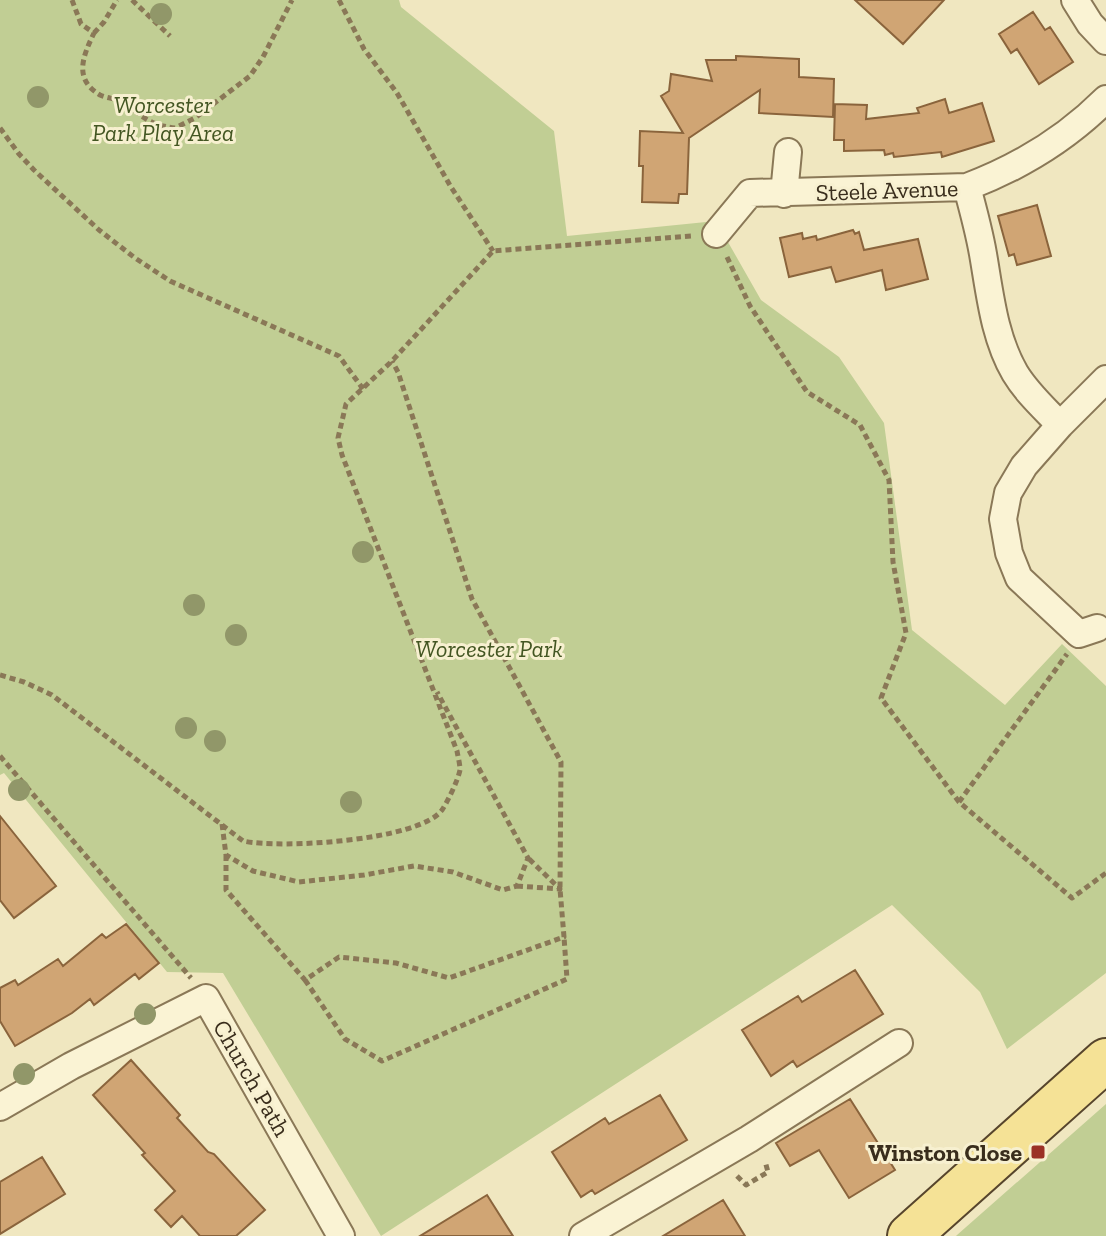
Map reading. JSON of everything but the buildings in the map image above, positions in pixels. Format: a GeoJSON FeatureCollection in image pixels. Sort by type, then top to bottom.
{"type":"FeatureCollection","features":[{"type":"Feature","properties":{"kind":"main road"},"geometry":{"type":"LineString","coordinates":[[909,1236],[1106,1060]]}},
{"type":"Feature","properties":{"kind":"street"},"geometry":{"type":"LineString","coordinates":[[1075,0],[1090,24],[1106,41]]}},
{"type":"Feature","properties":{"kind":"street","name":"Steele Avenue"},"geometry":{"type":"LineString","coordinates":[[716,234],[750,193],[967,187],[1034,156],[1076,127],[1106,99]]}},
{"type":"Feature","properties":{"kind":"street","name":"Steele Avenue"},"geometry":{"type":"LineString","coordinates":[[784,194],[788,152]]}},
{"type":"Feature","properties":{"kind":"street"},"geometry":{"type":"LineString","coordinates":[[967,187],[983,252],[991,304],[1003,346],[1027,390],[1060,425]]}},
{"type":"Feature","properties":{"kind":"street"},"geometry":{"type":"LineString","coordinates":[[1097,628],[1079,634],[1027,586],[1014,567],[1004,532],[1005,503],[1024,466],[1106,379]]}},
{"type":"Feature","properties":{"kind":"street","name":"Church Path"},"geometry":{"type":"LineString","coordinates":[[0,1107],[71,1066],[206,998],[341,1236]]}},
{"type":"Feature","properties":{"kind":"street"},"geometry":{"type":"LineString","coordinates":[[583,1236],[749,1139],[899,1043]]}},
{"type":"Feature","properties":{"kind":"path"},"geometry":{"type":"LineString","coordinates":[[72,0],[81,24],[94,33]]}},
{"type":"Feature","properties":{"kind":"path"},"geometry":{"type":"LineString","coordinates":[[78,15],[79,0]]}},
{"type":"Feature","properties":{"kind":"path"},"geometry":{"type":"LineString","coordinates":[[117,0],[94,33],[83,59],[86,81],[100,94],[123,102],[142,118],[175,128],[195,118],[250,76],[292,0]]}},
{"type":"Feature","properties":{"kind":"path"},"geometry":{"type":"LineString","coordinates":[[132,0],[170,36]]}},
{"type":"Feature","properties":{"kind":"path"},"geometry":{"type":"LineString","coordinates":[[339,0],[364,49],[397,93],[447,180],[493,251]]}},
{"type":"Feature","properties":{"kind":"path"},"geometry":{"type":"LineString","coordinates":[[0,128],[34,170],[99,230],[135,258],[170,281],[339,356],[363,389]]}},
{"type":"Feature","properties":{"kind":"path"},"geometry":{"type":"LineString","coordinates":[[0,675],[52,695],[243,841],[264,845],[351,840],[419,825],[441,811],[460,770],[457,751],[342,455],[338,438],[346,404],[392,361],[493,251],[631,243],[716,234],[750,306],[807,392],[860,425],[889,480],[893,562],[906,633],[881,698],[959,802],[1072,898],[1106,873]]}},
{"type":"Feature","properties":{"kind":"path"},"geometry":{"type":"LineString","coordinates":[[222,824],[226,890],[305,980],[345,1039],[382,1061],[567,979],[560,889],[561,762],[472,599],[392,361]]}},
{"type":"Feature","properties":{"kind":"path"},"geometry":{"type":"LineString","coordinates":[[959,802],[1073,646]]}},
{"type":"Feature","properties":{"kind":"path"},"geometry":{"type":"LineString","coordinates":[[427,674],[528,858],[560,889]]}},
{"type":"Feature","properties":{"kind":"path"},"geometry":{"type":"LineString","coordinates":[[0,756],[159,938],[206,998]]}},
{"type":"Feature","properties":{"kind":"path"},"geometry":{"type":"LineString","coordinates":[[226,855],[253,871],[299,882],[414,866],[453,872],[503,890],[517,886],[560,889]]}},
{"type":"Feature","properties":{"kind":"path"},"geometry":{"type":"LineString","coordinates":[[517,886],[528,858]]}},
{"type":"Feature","properties":{"kind":"path"},"geometry":{"type":"LineString","coordinates":[[305,980],[339,957],[396,963],[449,978],[564,937]]}},
{"type":"Feature","properties":{"kind":"green space","name":"Worcester Park"},"geometry":{"type":"Polygon","coordinates":[[[0,0],[399,0],[401,7],[554,131],[567,236],[716,221],[761,300],[839,357],[884,423],[912,630],[1005,705],[1062,644],[1106,686],[1106,973],[1007,1049],[980,992],[892,905],[381,1236],[223,973],[167,972],[4,773],[0,775],[0,0]]]}},
{"type":"Feature","properties":{"kind":"green space"},"geometry":{"type":"Polygon","coordinates":[[[1106,1104],[1106,1236],[956,1236],[957,1235],[1106,1104]]]}},
{"type":"Feature","properties":{"kind":"place","name":"Winston Close"},"geometry":{"type":"Point","coordinates":[1038,1152]}},
{"type":"Feature","properties":{"kind":"park label","name":"Worcester Park Play Area"},"geometry":{"type":"Point","coordinates":[163,118]}}]}
